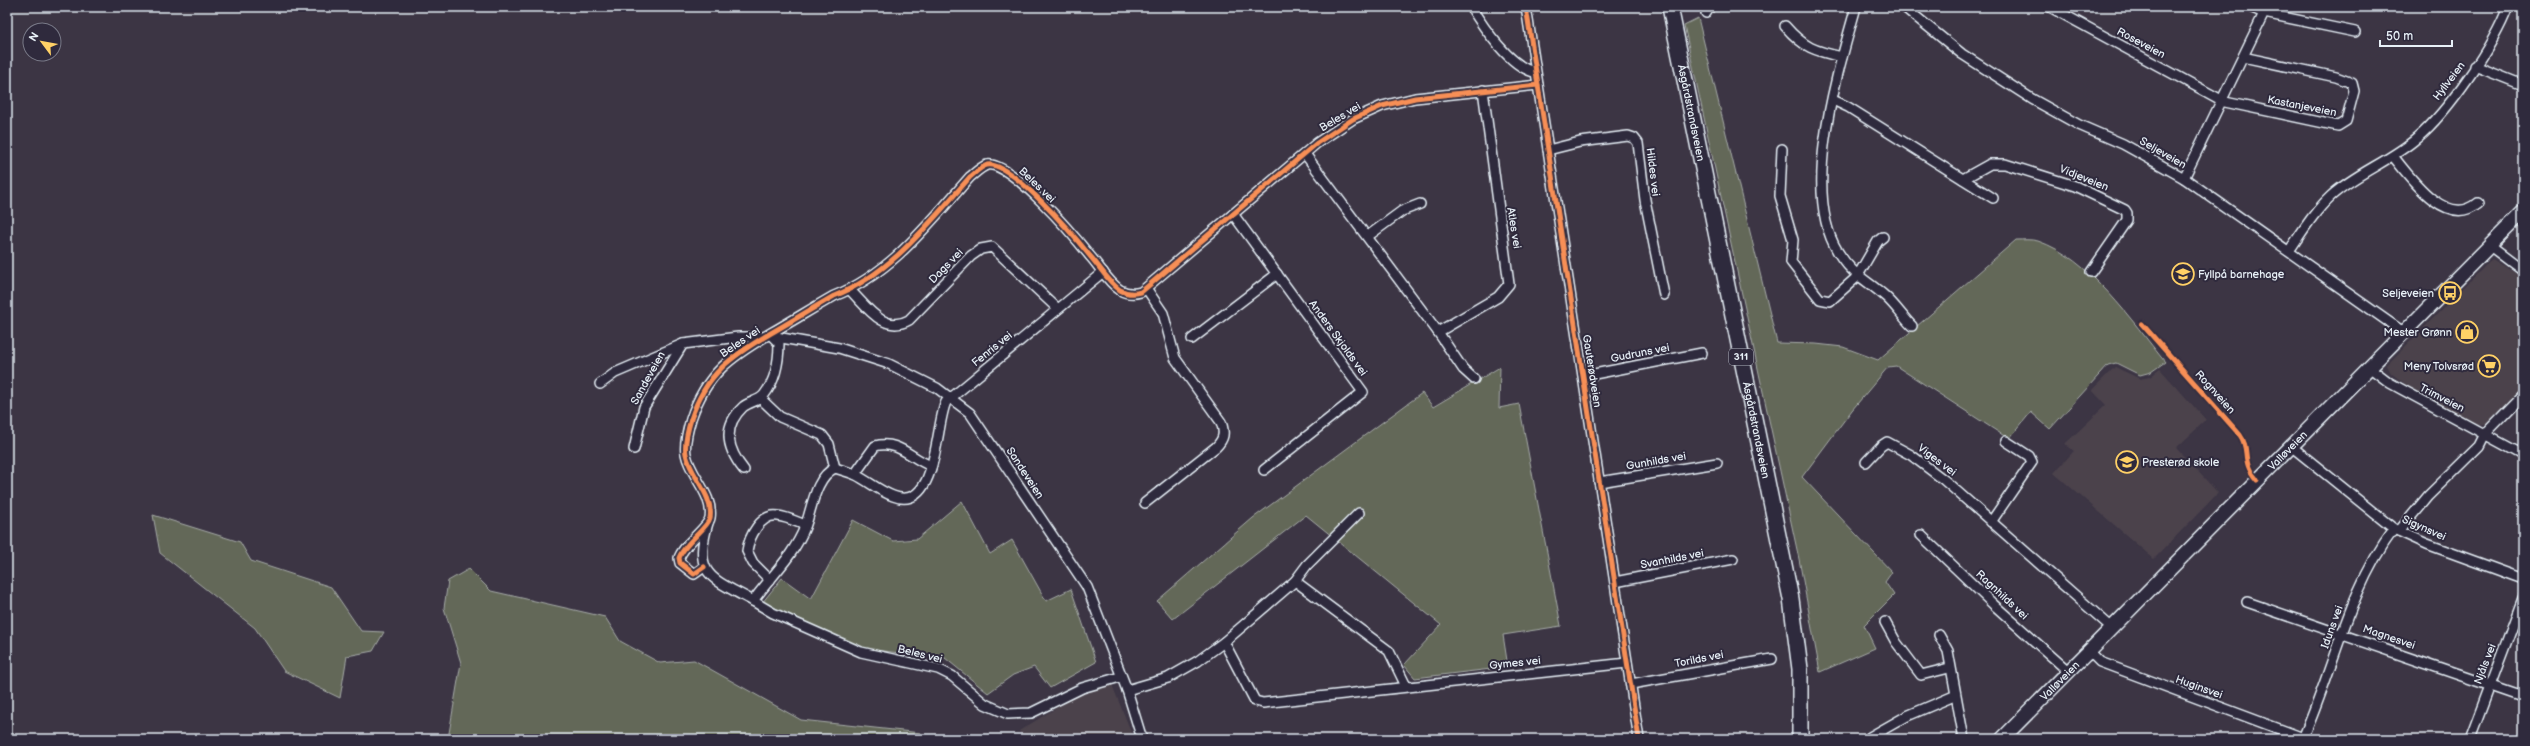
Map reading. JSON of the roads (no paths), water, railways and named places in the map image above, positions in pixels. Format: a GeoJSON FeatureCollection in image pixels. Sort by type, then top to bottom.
{"type":"FeatureCollection","features":[{"type":"Feature","properties":{"kind":"main road","name":"Åsgårdstrandsveien"},"geometry":{"type":"LineString","coordinates":[[1670,7],[1791,599],[1800,669],[1800,739]]}},
{"type":"Feature","properties":{"kind":"main road","name":"Valløveien"},"geometry":{"type":"LineString","coordinates":[[2002,739],[2088,650],[2523,212]]}},
{"type":"Feature","properties":{"kind":"street"},"geometry":{"type":"LineString","coordinates":[[1471,7],[1499,45],[1517,64],[1535,72]]}},
{"type":"Feature","properties":{"kind":"street","name":"Gauterødveien"},"geometry":{"type":"LineString","coordinates":[[1526,7],[1639,739]]}},
{"type":"Feature","properties":{"kind":"street"},"geometry":{"type":"LineString","coordinates":[[1856,7],[1842,57],[1822,162],[1823,207],[1833,243],[1857,277],[1884,295],[1912,326]]}},
{"type":"Feature","properties":{"kind":"street","name":"Seljeveien"},"geometry":{"type":"LineString","coordinates":[[1904,7],[1962,54],[2032,99],[2079,125],[2141,153],[2184,178],[2403,332]]}},
{"type":"Feature","properties":{"kind":"street","name":"Roseveien"},"geometry":{"type":"LineString","coordinates":[[2050,7],[2222,100]]}},
{"type":"Feature","properties":{"kind":"street"},"geometry":{"type":"LineString","coordinates":[[2250,7],[2355,32]]}},
{"type":"Feature","properties":{"kind":"street","name":"Hyllveien"},"geometry":{"type":"LineString","coordinates":[[2289,251],[2312,217],[2332,195],[2393,156],[2417,138],[2431,124],[2486,51],[2508,7]]}},
{"type":"Feature","properties":{"kind":"street"},"geometry":{"type":"LineString","coordinates":[[2184,178],[2265,10]]}},
{"type":"Feature","properties":{"kind":"street"},"geometry":{"type":"LineString","coordinates":[[1785,26],[1796,39],[1810,48],[1842,57]]}},
{"type":"Feature","properties":{"kind":"street","name":"Kastanjeveien"},"geometry":{"type":"LineString","coordinates":[[2222,100],[2235,105],[2338,126],[2346,121],[2354,91],[2352,83],[2336,77],[2243,57]]}},
{"type":"Feature","properties":{"kind":"street"},"geometry":{"type":"LineString","coordinates":[[2475,66],[2523,85]]}},
{"type":"Feature","properties":{"kind":"street","name":"Beles vei"},"geometry":{"type":"LineString","coordinates":[[1120,677],[1082,688],[1031,713],[1008,714],[985,704],[952,676],[938,669],[861,652],[773,613],[755,599],[712,577],[704,567],[701,552],[710,509],[708,499],[688,466],[685,452],[690,423],[700,394],[711,378],[736,355],[834,296],[850,290],[901,252],[970,177],[987,165],[1008,171],[1033,193],[1120,290],[1127,293],[1141,292],[1332,131],[1382,106],[1415,98],[1538,85]]}},
{"type":"Feature","properties":{"kind":"street","name":"Atles vei"},"geometry":{"type":"LineString","coordinates":[[1438,332],[1498,296],[1509,284],[1483,90]]}},
{"type":"Feature","properties":{"kind":"street"},"geometry":{"type":"LineString","coordinates":[[1833,100],[1993,198]]}},
{"type":"Feature","properties":{"kind":"street","name":"Hildes vei"},"geometry":{"type":"LineString","coordinates":[[1548,150],[1580,142],[1628,136],[1634,138],[1638,143],[1645,200],[1664,295]]}},
{"type":"Feature","properties":{"kind":"street"},"geometry":{"type":"LineString","coordinates":[[1782,149],[1780,196],[1793,240],[1791,262],[1807,285],[1823,301],[1830,301],[1857,277],[1878,241],[1883,237]]}},
{"type":"Feature","properties":{"kind":"street"},"geometry":{"type":"LineString","coordinates":[[1305,154],[1368,236],[1438,332],[1462,369],[1474,379]]}},
{"type":"Feature","properties":{"kind":"street"},"geometry":{"type":"LineString","coordinates":[[2393,156],[2444,208],[2457,212],[2469,209],[2478,203]]}},
{"type":"Feature","properties":{"kind":"street","name":"Vidjeveien"},"geometry":{"type":"LineString","coordinates":[[1963,179],[1990,164],[2005,164],[2075,186],[2125,210],[2128,213],[2127,220],[2091,272]]}},
{"type":"Feature","properties":{"kind":"street"},"geometry":{"type":"LineString","coordinates":[[1368,236],[1402,211],[1420,204]]}},
{"type":"Feature","properties":{"kind":"street","name":"Anders Skjolds vei"},"geometry":{"type":"LineString","coordinates":[[1233,214],[1363,392],[1264,470]]}},
{"type":"Feature","properties":{"kind":"street"},"geometry":{"type":"LineString","coordinates":[[2490,246],[2523,271]]}},
{"type":"Feature","properties":{"kind":"street","name":"Dags vei"},"geometry":{"type":"LineString","coordinates":[[850,290],[886,323],[895,326],[902,324],[910,320],[971,256],[981,249],[992,247],[1058,309]]}},
{"type":"Feature","properties":{"kind":"street","name":"Fenris vei"},"geometry":{"type":"LineString","coordinates":[[835,468],[855,474],[893,496],[909,497],[923,488],[937,449],[941,413],[951,398],[1103,272]]}},
{"type":"Feature","properties":{"kind":"street"},"geometry":{"type":"LineString","coordinates":[[1192,340],[1276,274]]}},
{"type":"Feature","properties":{"kind":"street"},"geometry":{"type":"LineString","coordinates":[[1145,503],[1216,447],[1221,442],[1224,430],[1221,422],[1175,358],[1163,313],[1146,288]]}},
{"type":"Feature","properties":{"kind":"street","name":"Sandeveien"},"geometry":{"type":"LineString","coordinates":[[600,384],[615,373],[631,365],[683,344],[738,336],[769,336],[839,348],[873,359],[904,371],[951,398],[970,413],[981,427],[1087,587],[1120,677],[1127,690],[1142,739]]}},
{"type":"Feature","properties":{"kind":"street","name":"Beles vei"},"geometry":{"type":"LineString","coordinates":[[744,470],[730,449],[730,430],[744,407],[760,399],[774,377],[778,367],[779,343],[769,336]]}},
{"type":"Feature","properties":{"kind":"street","name":"Sandeveien"},"geometry":{"type":"LineString","coordinates":[[634,449],[644,407],[683,344]]}},
{"type":"Feature","properties":{"kind":"street","name":"Gudruns vei"},"geometry":{"type":"LineString","coordinates":[[1584,376],[1702,353]]}},
{"type":"Feature","properties":{"kind":"street","name":"Trimveien"},"geometry":{"type":"LineString","coordinates":[[2369,367],[2390,384],[2523,455]]}},
{"type":"Feature","properties":{"kind":"street"},"geometry":{"type":"LineString","coordinates":[[2396,530],[2479,446],[2485,434],[2523,395]]}},
{"type":"Feature","properties":{"kind":"street"},"geometry":{"type":"LineString","coordinates":[[755,599],[791,554],[806,525],[822,481],[830,471],[835,468],[829,444],[822,435],[780,417],[760,399]]}},
{"type":"Feature","properties":{"kind":"street"},"geometry":{"type":"LineString","coordinates":[[1991,522],[2032,462],[2029,456],[2006,440]]}},
{"type":"Feature","properties":{"kind":"street","name":"Viges vei"},"geometry":{"type":"LineString","coordinates":[[1866,462],[1881,446],[1887,442],[1893,444],[1944,480],[2111,627]]}},
{"type":"Feature","properties":{"kind":"street"},"geometry":{"type":"LineString","coordinates":[[855,474],[875,446],[885,444],[895,445],[931,466]]}},
{"type":"Feature","properties":{"kind":"street","name":"Sigynsvei"},"geometry":{"type":"LineString","coordinates":[[2290,446],[2396,530],[2427,544],[2523,579]]}},
{"type":"Feature","properties":{"kind":"street","name":"Gunhilds vei"},"geometry":{"type":"LineString","coordinates":[[1599,482],[1717,463]]}},
{"type":"Feature","properties":{"kind":"street"},"geometry":{"type":"LineString","coordinates":[[1127,690],[1168,678],[1198,661],[1224,642],[1295,581],[1319,553],[1359,513]]}},
{"type":"Feature","properties":{"kind":"street"},"geometry":{"type":"LineString","coordinates":[[770,580],[753,563],[747,550],[751,536],[760,523],[771,516],[778,516],[806,525]]}},
{"type":"Feature","properties":{"kind":"street"},"geometry":{"type":"LineString","coordinates":[[704,567],[694,574],[680,563],[679,558],[688,541],[708,522]]}},
{"type":"Feature","properties":{"kind":"street","name":"Iduns vei"},"geometry":{"type":"LineString","coordinates":[[2304,738],[2342,634],[2368,570],[2396,530]]}},
{"type":"Feature","properties":{"kind":"street","name":"Ragnhilds vei"},"geometry":{"type":"LineString","coordinates":[[1921,535],[1994,605],[2068,671]]}},
{"type":"Feature","properties":{"kind":"street","name":"Svanhilds vei"},"geometry":{"type":"LineString","coordinates":[[1615,582],[1733,559]]}},
{"type":"Feature","properties":{"kind":"street"},"geometry":{"type":"LineString","coordinates":[[1295,581],[1389,651],[1406,686]]}},
{"type":"Feature","properties":{"kind":"street","name":"Njåls vei"},"geometry":{"type":"LineString","coordinates":[[2470,739],[2523,598]]}},
{"type":"Feature","properties":{"kind":"street","name":"Magnesvei"},"geometry":{"type":"LineString","coordinates":[[2247,602],[2523,697]]}},
{"type":"Feature","properties":{"kind":"street"},"geometry":{"type":"LineString","coordinates":[[1885,622],[1896,642],[1921,675],[1949,668]]}},
{"type":"Feature","properties":{"kind":"street"},"geometry":{"type":"LineString","coordinates":[[1939,635],[1948,651],[1949,668],[1954,696],[1964,739]]}},
{"type":"Feature","properties":{"kind":"street","name":"Gymes vei"},"geometry":{"type":"LineString","coordinates":[[1224,642],[1255,701],[1263,703],[1406,686],[1627,663]]}},
{"type":"Feature","properties":{"kind":"street","name":"Huginsvei"},"geometry":{"type":"LineString","coordinates":[[2088,650],[2100,662],[2304,738]]}},
{"type":"Feature","properties":{"kind":"street","name":"Torilds vei"},"geometry":{"type":"LineString","coordinates":[[1631,684],[1772,659]]}},
{"type":"Feature","properties":{"kind":"street"},"geometry":{"type":"LineString","coordinates":[[1870,737],[1907,716],[1954,696]]}},
{"type":"Feature","properties":{"kind":"place","name":"Fyllpå barnehage"},"geometry":{"type":"Point","coordinates":[2183,274]}},
{"type":"Feature","properties":{"kind":"place","name":"Seljeveien"},"geometry":{"type":"Point","coordinates":[2450,293]}},
{"type":"Feature","properties":{"kind":"place","name":"Mester Grønn"},"geometry":{"type":"Point","coordinates":[2467,332]}},
{"type":"Feature","properties":{"kind":"place","name":"Meny Tolvsrød"},"geometry":{"type":"Point","coordinates":[2489,366]}},
{"type":"Feature","properties":{"kind":"place","name":"Presterød skole"},"geometry":{"type":"Point","coordinates":[2127,462]}}]}
